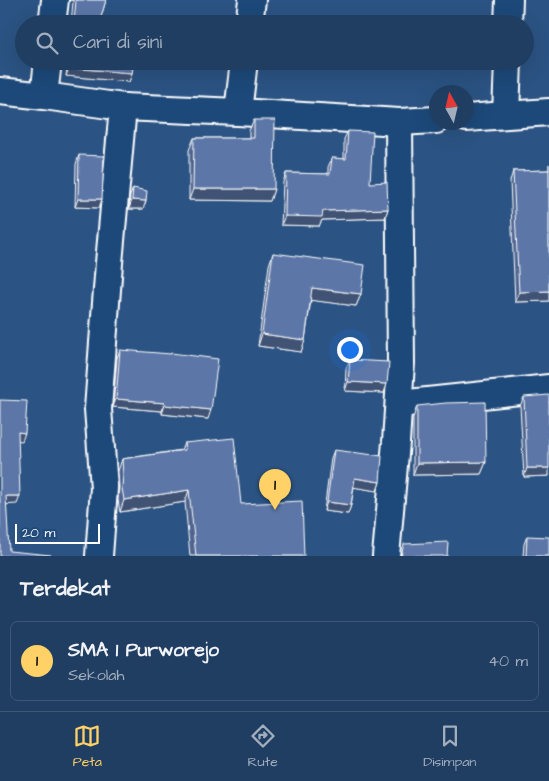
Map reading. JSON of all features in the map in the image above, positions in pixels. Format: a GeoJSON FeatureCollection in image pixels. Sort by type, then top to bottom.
{"type":"FeatureCollection","features":[{"type":"Feature","properties":{"kind":"street"},"geometry":{"type":"LineString","coordinates":[[53,15],[55,0]]}},
{"type":"Feature","properties":{"kind":"street"},"geometry":{"type":"LineString","coordinates":[[250,15],[252,0]]}},
{"type":"Feature","properties":{"kind":"street"},"geometry":{"type":"LineString","coordinates":[[508,15],[509,0]]}},
{"type":"Feature","properties":{"kind":"street"},"geometry":{"type":"LineString","coordinates":[[44,96],[47,70]]}},
{"type":"Feature","properties":{"kind":"street"},"geometry":{"type":"LineString","coordinates":[[238,112],[243,70]]}},
{"type":"Feature","properties":{"kind":"street"},"geometry":{"type":"LineString","coordinates":[[506,115],[508,70]]}},
{"type":"Feature","properties":{"kind":"street"},"geometry":{"type":"LineString","coordinates":[[0,91],[123,107],[398,122],[429,120]]}},
{"type":"Feature","properties":{"kind":"street"},"geometry":{"type":"LineString","coordinates":[[99,556],[104,488],[98,409],[123,107]]}},
{"type":"Feature","properties":{"kind":"street"},"geometry":{"type":"LineString","coordinates":[[474,117],[549,112]]}},
{"type":"Feature","properties":{"kind":"street"},"geometry":{"type":"LineString","coordinates":[[386,556],[401,363],[398,122]]}},
{"type":"Feature","properties":{"kind":"street"},"geometry":{"type":"LineString","coordinates":[[399,404],[549,388]]}},
{"type":"Feature","properties":{"kind":"building"},"geometry":{"type":"Polygon","coordinates":[[[76,0],[106,0],[102,15],[75,15],[76,0]]]}},
{"type":"Feature","properties":{"kind":"building"},"geometry":{"type":"Polygon","coordinates":[[[94,70],[132,70],[132,73],[94,70]]]}},
{"type":"Feature","properties":{"kind":"building"},"geometry":{"type":"Polygon","coordinates":[[[254,120],[275,120],[274,189],[193,189],[194,138],[254,138],[254,120]]]}},
{"type":"Feature","properties":{"kind":"building"},"geometry":{"type":"Polygon","coordinates":[[[348,131],[373,132],[370,183],[387,182],[388,209],[323,211],[322,217],[285,216],[286,173],[330,174],[332,158],[346,159],[348,131]]]}},
{"type":"Feature","properties":{"kind":"building"},"geometry":{"type":"Polygon","coordinates":[[[79,155],[104,156],[102,199],[78,199],[79,155]]]}},
{"type":"Feature","properties":{"kind":"building"},"geometry":{"type":"Polygon","coordinates":[[[549,170],[549,291],[519,292],[513,171],[549,170]]]}},
{"type":"Feature","properties":{"kind":"building"},"geometry":{"type":"Polygon","coordinates":[[[133,188],[147,191],[146,201],[132,200],[133,188]]]}},
{"type":"Feature","properties":{"kind":"building"},"geometry":{"type":"Polygon","coordinates":[[[273,253],[365,265],[361,294],[312,288],[305,340],[262,334],[273,253]]]}},
{"type":"Feature","properties":{"kind":"building"},"geometry":{"type":"Polygon","coordinates":[[[120,350],[171,353],[218,359],[211,410],[165,405],[165,403],[116,399],[120,350]]]}},
{"type":"Feature","properties":{"kind":"building"},"geometry":{"type":"Polygon","coordinates":[[[350,360],[389,362],[387,384],[348,382],[350,360]]]}},
{"type":"Feature","properties":{"kind":"building"},"geometry":{"type":"Polygon","coordinates":[[[549,395],[549,468],[527,468],[524,397],[549,395]]]}},
{"type":"Feature","properties":{"kind":"building"},"geometry":{"type":"Polygon","coordinates":[[[0,400],[27,401],[25,433],[18,432],[20,496],[6,496],[9,551],[51,556],[0,556],[0,400]]]}},
{"type":"Feature","properties":{"kind":"building"},"geometry":{"type":"Polygon","coordinates":[[[485,402],[486,462],[417,463],[417,406],[485,402]]]}},
{"type":"Feature","properties":{"kind":"building"},"geometry":{"type":"Polygon","coordinates":[[[234,438],[241,504],[302,501],[304,556],[196,556],[189,490],[124,500],[122,459],[185,450],[184,443],[234,438]]]}},
{"type":"Feature","properties":{"kind":"building"},"geometry":{"type":"Polygon","coordinates":[[[334,450],[382,456],[380,482],[355,478],[351,505],[327,502],[334,450]]]}},
{"type":"Feature","properties":{"kind":"building"},"geometry":{"type":"Polygon","coordinates":[[[527,536],[549,537],[549,556],[526,556],[527,536]]]}},
{"type":"Feature","properties":{"kind":"building"},"geometry":{"type":"Polygon","coordinates":[[[448,542],[447,556],[401,556],[404,544],[448,542]]]}},
{"type":"Feature","properties":{"kind":"place","name":"SMA 1 Purworejo"},"geometry":{"type":"Point","coordinates":[275,510]}}]}
